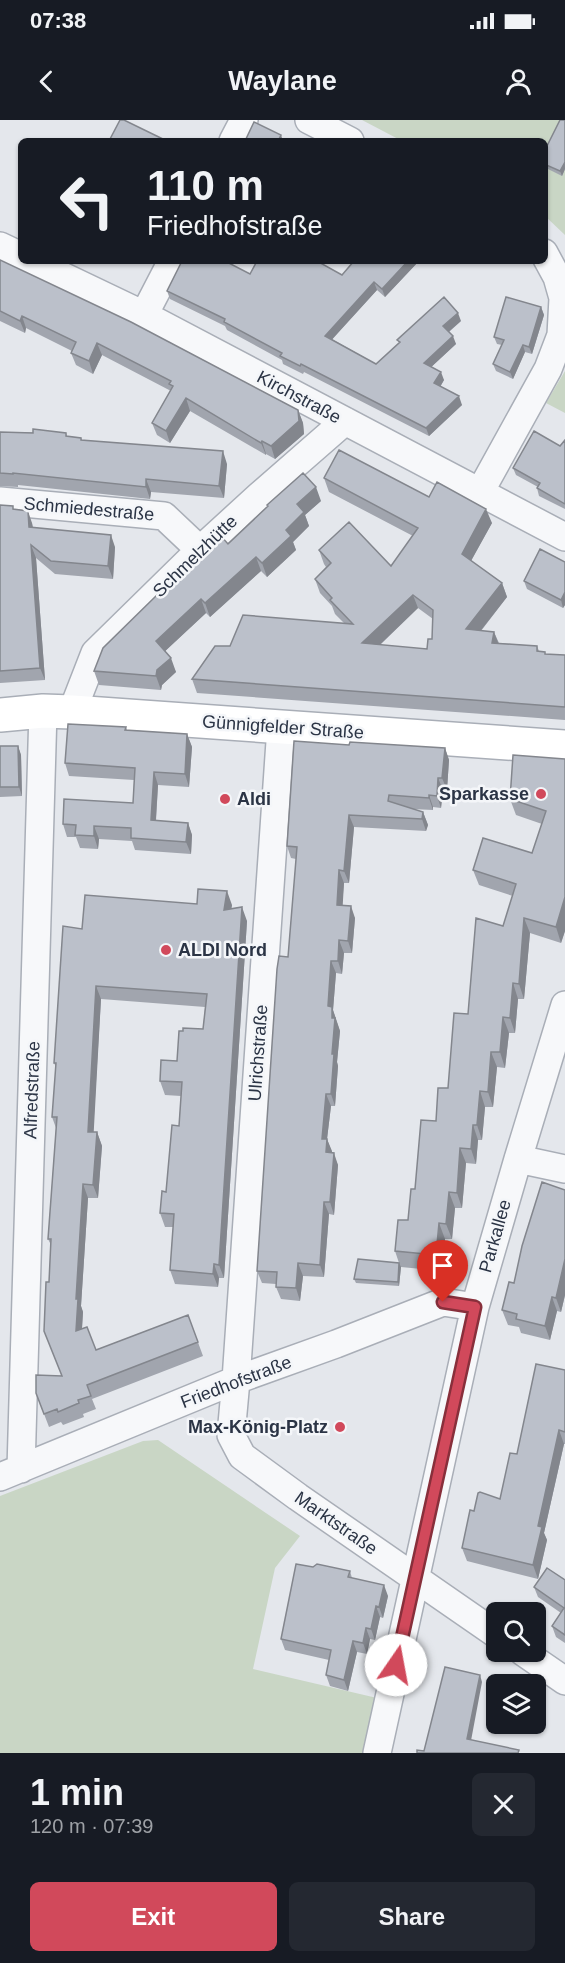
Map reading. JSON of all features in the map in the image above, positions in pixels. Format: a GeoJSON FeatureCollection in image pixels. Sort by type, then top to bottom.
{"type":"FeatureCollection","features":[{"type":"Feature","properties":{"kind":"street"},"geometry":{"type":"LineString","coordinates":[[235,138],[244,120]]}},
{"type":"Feature","properties":{"kind":"street"},"geometry":{"type":"LineString","coordinates":[[309,120],[344,138]]}},
{"type":"Feature","properties":{"kind":"street"},"geometry":{"type":"LineString","coordinates":[[0,246],[18,255]]}},
{"type":"Feature","properties":{"kind":"street"},"geometry":{"type":"LineString","coordinates":[[480,492],[548,369],[561,335],[563,298],[557,277],[548,260]]}},
{"type":"Feature","properties":{"kind":"street","name":"Kirchstraße"},"geometry":{"type":"LineString","coordinates":[[37,264],[144,315],[565,537]]}},
{"type":"Feature","properties":{"kind":"street"},"geometry":{"type":"LineString","coordinates":[[144,315],[170,264]]}},
{"type":"Feature","properties":{"kind":"street","name":"Schmelzhütte"},"geometry":{"type":"LineString","coordinates":[[57,712],[95,653],[200,550],[345,421]]}},
{"type":"Feature","properties":{"kind":"street","name":"Schmiedestraße"},"geometry":{"type":"LineString","coordinates":[[0,501],[164,516],[200,550]]}},
{"type":"Feature","properties":{"kind":"street","name":"Günnigfelder Straße"},"geometry":{"type":"LineString","coordinates":[[0,715],[57,712],[565,747]]}},
{"type":"Feature","properties":{"kind":"street","name":"Alfredstraße"},"geometry":{"type":"LineString","coordinates":[[10,1473],[57,712]]}},
{"type":"Feature","properties":{"kind":"street","name":"Ulrichstraße"},"geometry":{"type":"LineString","coordinates":[[236,1380],[281,726]]}},
{"type":"Feature","properties":{"kind":"street","name":"Parkallee"},"geometry":{"type":"LineString","coordinates":[[377,1753],[475,1307],[565,1005]]}},
{"type":"Feature","properties":{"kind":"street"},"geometry":{"type":"LineString","coordinates":[[518,1159],[565,1169]]}},
{"type":"Feature","properties":{"kind":"street","name":"Friedhofstraße"},"geometry":{"type":"LineString","coordinates":[[10,1473],[236,1380],[443,1302],[475,1307]]}},
{"type":"Feature","properties":{"kind":"street","name":"Marktstraße"},"geometry":{"type":"LineString","coordinates":[[236,1380],[231,1435],[242,1456],[486,1627]]}},
{"type":"Feature","properties":{"kind":"street"},"geometry":{"type":"LineString","coordinates":[[537,1662],[565,1681]]}},
{"type":"Feature","properties":{"kind":"green space"},"geometry":{"type":"Polygon","coordinates":[[[362,120],[565,120],[565,235],[548,219],[548,138],[396,138],[362,120]]]}},
{"type":"Feature","properties":{"kind":"green space"},"geometry":{"type":"Polygon","coordinates":[[[565,371],[565,413],[546,403],[565,371]]]}},
{"type":"Feature","properties":{"kind":"green space"},"geometry":{"type":"Polygon","coordinates":[[[158,1440],[300,1536],[275,1568],[253,1669],[377,1698],[365,1753],[0,1753],[0,1496],[143,1441],[158,1440]]]}},
{"type":"Feature","properties":{"kind":"building"},"geometry":{"type":"Polygon","coordinates":[[[120,120],[124,120],[161,138],[111,138],[120,120]]]}},
{"type":"Feature","properties":{"kind":"building"},"geometry":{"type":"Polygon","coordinates":[[[560,120],[565,120],[565,162],[560,171],[548,166],[548,144],[560,120]]]}},
{"type":"Feature","properties":{"kind":"building"},"geometry":{"type":"Polygon","coordinates":[[[254,122],[281,135],[280,138],[246,138],[254,122]]]}},
{"type":"Feature","properties":{"kind":"building"},"geometry":{"type":"Polygon","coordinates":[[[0,260],[131,322],[298,410],[299,421],[271,446],[262,441],[261,443],[186,398],[166,431],[152,423],[173,386],[169,384],[171,381],[97,343],[89,361],[71,353],[76,342],[22,316],[20,321],[0,311],[0,260]]]}},
{"type":"Feature","properties":{"kind":"building"},"geometry":{"type":"Polygon","coordinates":[[[180,264],[231,264],[250,274],[255,264],[322,264],[342,275],[351,264],[405,264],[382,289],[374,282],[325,336],[376,364],[400,342],[397,340],[444,297],[458,313],[443,326],[453,336],[424,363],[441,372],[434,383],[459,396],[426,428],[301,364],[300,366],[280,356],[282,353],[224,322],[225,319],[167,291],[180,264]]]}},
{"type":"Feature","properties":{"kind":"building"},"geometry":{"type":"Polygon","coordinates":[[[506,297],[541,307],[529,347],[523,345],[510,372],[493,364],[504,340],[494,337],[506,297]]]}},
{"type":"Feature","properties":{"kind":"building"},"geometry":{"type":"Polygon","coordinates":[[[33,429],[66,433],[66,436],[81,438],[81,440],[223,451],[219,486],[146,479],[146,487],[0,473],[0,432],[33,433],[33,429]]]}},
{"type":"Feature","properties":{"kind":"building"},"geometry":{"type":"Polygon","coordinates":[[[534,431],[560,446],[565,440],[565,504],[537,488],[540,483],[513,468],[534,431]]]}},
{"type":"Feature","properties":{"kind":"building"},"geometry":{"type":"Polygon","coordinates":[[[339,450],[429,497],[437,482],[486,509],[462,554],[502,583],[466,629],[494,632],[492,643],[537,646],[537,651],[545,652],[545,654],[565,655],[565,707],[192,679],[215,646],[230,646],[243,615],[353,624],[330,600],[332,598],[315,579],[331,563],[319,550],[349,522],[391,566],[418,528],[324,478],[339,450]],[[413,595],[362,643],[427,649],[428,639],[432,639],[433,610],[413,595]]]}},
{"type":"Feature","properties":{"kind":"building"},"geometry":{"type":"Polygon","coordinates":[[[303,473],[316,487],[297,504],[304,512],[286,530],[291,536],[262,563],[256,557],[205,603],[201,599],[156,641],[171,658],[157,670],[156,676],[94,671],[103,648],[158,594],[221,536],[228,544],[303,473]]]}},
{"type":"Feature","properties":{"kind":"building"},"geometry":{"type":"Polygon","coordinates":[[[0,505],[28,511],[29,527],[111,535],[108,566],[51,561],[31,545],[40,668],[0,671],[0,505]]]}},
{"type":"Feature","properties":{"kind":"building"},"geometry":{"type":"Polygon","coordinates":[[[540,549],[565,562],[565,592],[561,600],[524,581],[540,549]]]}},
{"type":"Feature","properties":{"kind":"building"},"geometry":{"type":"Polygon","coordinates":[[[68,724],[126,727],[125,730],[187,734],[185,774],[154,772],[151,820],[188,823],[186,842],[131,838],[131,828],[94,826],[94,836],[75,835],[76,825],[63,824],[64,799],[133,803],[135,768],[65,763],[68,724]]]}},
{"type":"Feature","properties":{"kind":"building"},"geometry":{"type":"Polygon","coordinates":[[[294,741],[445,748],[442,778],[438,778],[437,796],[429,795],[429,798],[389,795],[388,801],[423,812],[422,819],[349,815],[344,871],[339,870],[337,905],[351,906],[348,941],[339,940],[338,961],[331,961],[328,1006],[332,1007],[332,1018],[335,1018],[332,1054],[334,1054],[331,1094],[326,1094],[322,1139],[327,1139],[326,1152],[334,1153],[330,1202],[324,1202],[320,1265],[298,1263],[296,1288],[276,1287],[277,1272],[257,1271],[277,969],[279,956],[288,957],[297,847],[287,846],[294,741]]]}},
{"type":"Feature","properties":{"kind":"building"},"geometry":{"type":"Polygon","coordinates":[[[0,746],[18,746],[19,787],[0,787],[0,746]]]}},
{"type":"Feature","properties":{"kind":"building"},"geometry":{"type":"Polygon","coordinates":[[[513,755],[565,759],[565,897],[556,927],[524,918],[519,984],[513,983],[510,1018],[503,1017],[500,1052],[491,1052],[488,1092],[480,1091],[477,1125],[473,1125],[471,1149],[460,1148],[457,1193],[449,1192],[446,1224],[439,1223],[436,1255],[395,1251],[398,1220],[408,1220],[411,1189],[415,1189],[421,1120],[436,1121],[438,1088],[448,1088],[454,1013],[468,1014],[476,918],[503,926],[516,884],[473,870],[483,838],[532,853],[546,811],[510,799],[513,755]]]}},
{"type":"Feature","properties":{"kind":"building"},"geometry":{"type":"Polygon","coordinates":[[[198,889],[227,891],[224,910],[242,907],[219,1265],[214,1264],[213,1274],[170,1270],[174,1214],[160,1213],[162,1191],[166,1192],[172,1125],[179,1126],[182,1082],[160,1081],[161,1060],[177,1061],[179,1031],[183,1031],[183,1028],[203,1029],[207,994],[96,986],[88,1132],[97,1132],[93,1185],[83,1184],[76,1331],[87,1327],[96,1350],[188,1315],[198,1342],[87,1385],[91,1396],[78,1400],[79,1403],[58,1412],[57,1409],[44,1414],[36,1393],[36,1375],[62,1376],[44,1331],[46,1282],[49,1282],[51,1239],[48,1239],[57,1117],[52,1117],[63,926],[82,929],[85,895],[197,904],[198,889]]]}},
{"type":"Feature","properties":{"kind":"building"},"geometry":{"type":"Polygon","coordinates":[[[542,1182],[565,1190],[565,1259],[556,1298],[552,1297],[545,1326],[516,1319],[517,1314],[502,1310],[509,1282],[514,1283],[522,1246],[542,1182]]]}},
{"type":"Feature","properties":{"kind":"building"},"geometry":{"type":"Polygon","coordinates":[[[358,1259],[399,1263],[398,1282],[354,1279],[358,1259]]]}},
{"type":"Feature","properties":{"kind":"building"},"geometry":{"type":"Polygon","coordinates":[[[536,1364],[565,1370],[565,1432],[559,1430],[538,1526],[542,1527],[533,1565],[462,1548],[470,1510],[474,1511],[478,1493],[500,1499],[510,1453],[517,1454],[536,1364]]]}},
{"type":"Feature","properties":{"kind":"building"},"geometry":{"type":"Polygon","coordinates":[[[296,1564],[313,1567],[317,1564],[350,1571],[348,1577],[384,1585],[371,1629],[366,1628],[363,1643],[353,1641],[344,1680],[326,1675],[331,1650],[281,1639],[296,1564]]]}},
{"type":"Feature","properties":{"kind":"building"},"geometry":{"type":"Polygon","coordinates":[[[547,1568],[565,1580],[565,1635],[552,1626],[564,1608],[534,1587],[547,1568]]]}},
{"type":"Feature","properties":{"kind":"building"},"geometry":{"type":"Polygon","coordinates":[[[445,1667],[480,1675],[467,1739],[519,1750],[518,1753],[417,1753],[417,1750],[424,1751],[445,1667]]]}},
{"type":"Feature","properties":{"kind":"place","name":"Sparkasse"},"geometry":{"type":"Point","coordinates":[541,794]}},
{"type":"Feature","properties":{"kind":"place","name":"Aldi"},"geometry":{"type":"Point","coordinates":[225,799]}},
{"type":"Feature","properties":{"kind":"place","name":"ALDI Nord"},"geometry":{"type":"Point","coordinates":[166,950]}},
{"type":"Feature","properties":{"kind":"place","name":"Max-König-Platz"},"geometry":{"type":"Point","coordinates":[340,1427]}},
{"type":"Feature","properties":{"kind":"route"},"geometry":{"type":"LineString","coordinates":[[396,1665],[475,1307],[443,1302]]}}]}
